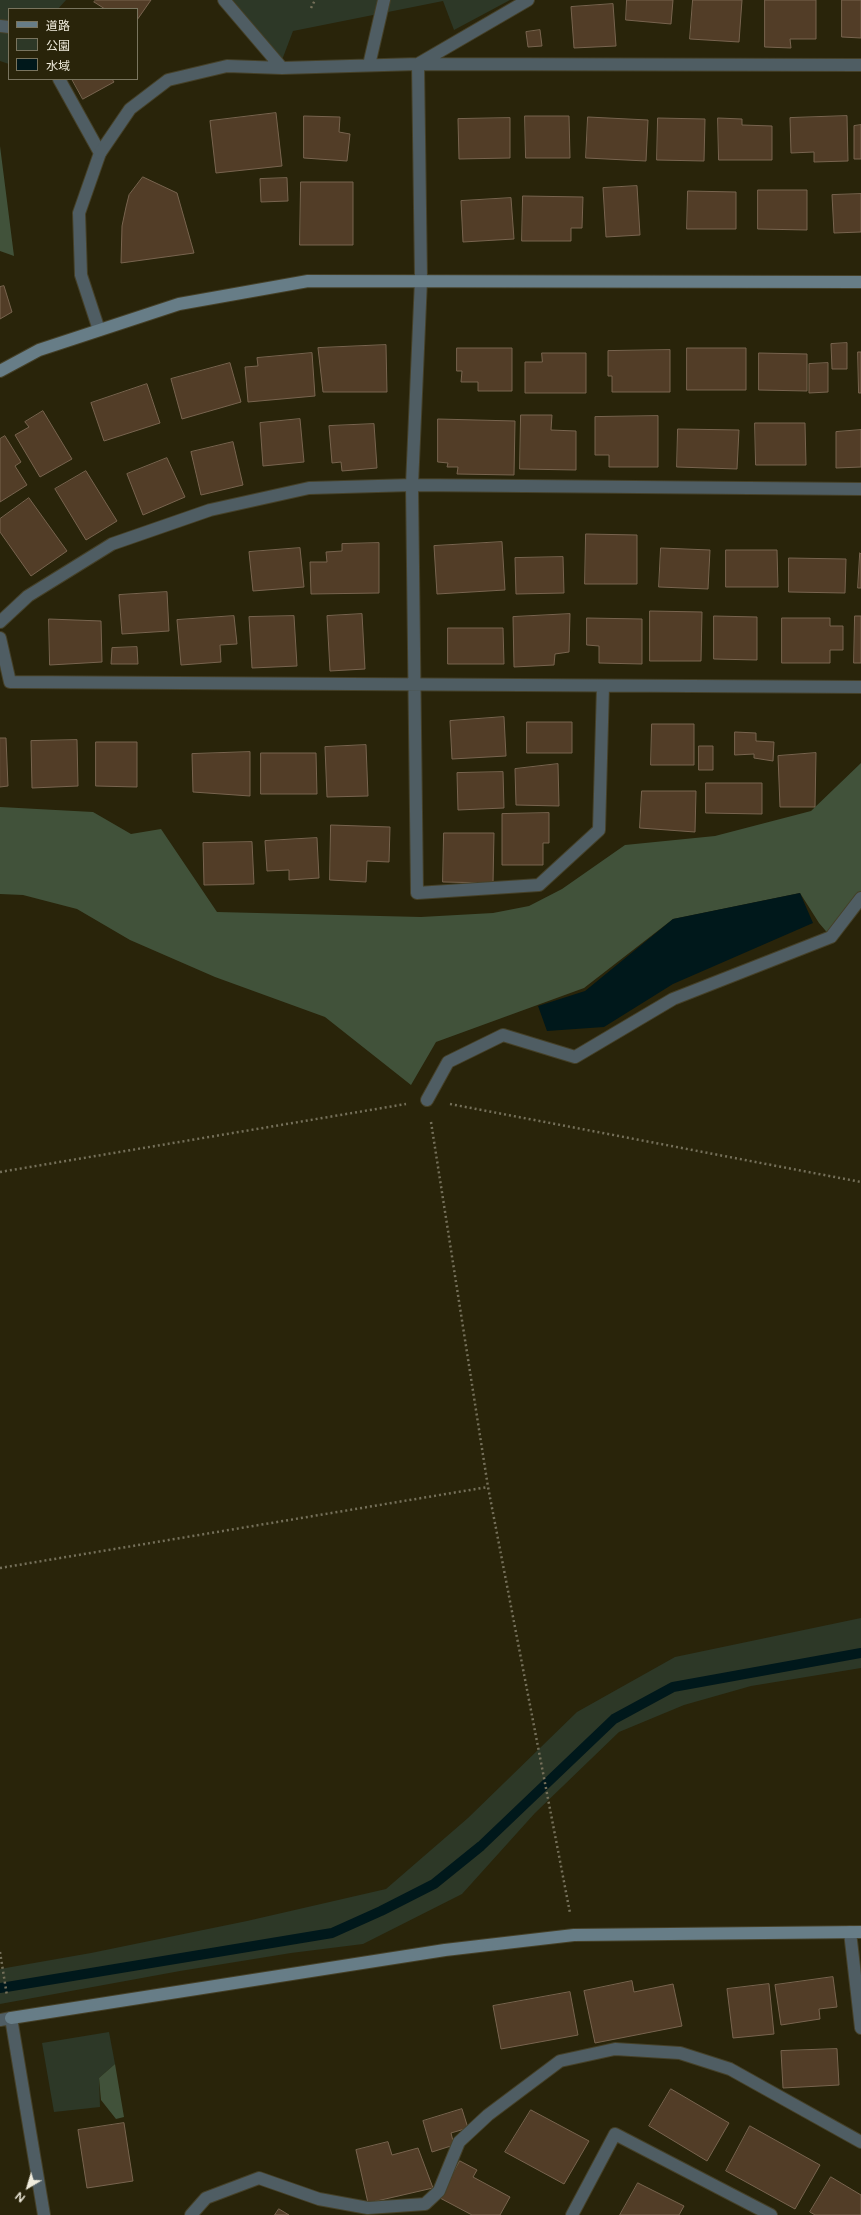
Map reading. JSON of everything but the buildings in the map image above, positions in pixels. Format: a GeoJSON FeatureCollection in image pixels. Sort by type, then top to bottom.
{"type":"FeatureCollection","features":[{"type":"Feature","properties":{"kind":"street"},"geometry":{"type":"LineString","coordinates":[[224,0],[282,68]]}},
{"type":"Feature","properties":{"kind":"street"},"geometry":{"type":"LineString","coordinates":[[370,65],[384,0]]}},
{"type":"Feature","properties":{"kind":"street"},"geometry":{"type":"LineString","coordinates":[[418,64],[528,0]]}},
{"type":"Feature","properties":{"kind":"street"},"geometry":{"type":"LineString","coordinates":[[418,64],[421,280],[412,485],[416,894],[539,885],[599,830],[603,686]]}},
{"type":"Feature","properties":{"kind":"street"},"geometry":{"type":"LineString","coordinates":[[99,330],[81,276],[79,213],[100,153],[130,109],[168,80],[227,66],[282,68],[418,64],[861,65]]}},
{"type":"Feature","properties":{"kind":"street"},"geometry":{"type":"LineString","coordinates":[[60,80],[100,153]]}},
{"type":"Feature","properties":{"kind":"street"},"geometry":{"type":"LineString","coordinates":[[0,371],[39,350],[179,304],[308,281],[421,280],[861,282]]}},
{"type":"Feature","properties":{"kind":"street"},"geometry":{"type":"LineString","coordinates":[[0,622],[28,596],[112,544],[210,510],[309,488],[412,485],[861,489]]}},
{"type":"Feature","properties":{"kind":"street"},"geometry":{"type":"LineString","coordinates":[[0,638],[10,682],[861,687]]}},
{"type":"Feature","properties":{"kind":"street"},"geometry":{"type":"LineString","coordinates":[[428,1100],[448,1062],[503,1035],[575,1057],[673,999],[831,937],[861,898]]}},
{"type":"Feature","properties":{"kind":"street"},"geometry":{"type":"LineString","coordinates":[[44,2215],[5,2019],[445,1950],[574,1935],[855,1932],[861,2028]]}},
{"type":"Feature","properties":{"kind":"street"},"geometry":{"type":"LineString","coordinates":[[191,2215],[206,2198],[258,2178],[319,2199],[368,2208],[425,2204],[439,2191],[459,2142],[488,2115],[560,2061],[615,2049],[680,2053],[730,2069],[861,2142]]}},
{"type":"Feature","properties":{"kind":"street"},"geometry":{"type":"LineString","coordinates":[[572,2215],[615,2134],[771,2215]]}},
{"type":"Feature","properties":{"kind":"path"},"geometry":{"type":"LineString","coordinates":[[311,8],[315,0]]}},
{"type":"Feature","properties":{"kind":"path"},"geometry":{"type":"LineString","coordinates":[[0,1172],[428,1100],[861,1182]]}},
{"type":"Feature","properties":{"kind":"path"},"geometry":{"type":"LineString","coordinates":[[428,1100],[488,1487],[574,1935]]}},
{"type":"Feature","properties":{"kind":"path"},"geometry":{"type":"LineString","coordinates":[[0,1568],[488,1487]]}},
{"type":"Feature","properties":{"kind":"path"},"geometry":{"type":"LineString","coordinates":[[0,1952],[8,2002]]}},
{"type":"Feature","properties":{"kind":"green space"},"geometry":{"type":"Polygon","coordinates":[[[0,0],[66,0],[59,8],[8,8],[8,64],[0,61],[0,0]]]}},
{"type":"Feature","properties":{"kind":"green space"},"geometry":{"type":"Polygon","coordinates":[[[233,0],[510,0],[454,30],[443,1],[293,31],[282,60],[233,0]]]}},
{"type":"Feature","properties":{"kind":"green space"},"geometry":{"type":"Polygon","coordinates":[[[0,146],[14,256],[0,251],[0,146]]]}},
{"type":"Feature","properties":{"kind":"green space"},"geometry":{"type":"Polygon","coordinates":[[[861,763],[861,899],[831,937],[819,923],[800,893],[673,919],[584,988],[436,1042],[411,1085],[325,1017],[215,977],[130,940],[77,909],[23,895],[0,894],[0,807],[93,812],[131,834],[161,829],[217,912],[421,917],[493,913],[529,906],[562,889],[625,845],[715,836],[811,811],[861,763]]]}},
{"type":"Feature","properties":{"kind":"green space"},"geometry":{"type":"Polygon","coordinates":[[[861,1618],[861,1668],[751,1686],[684,1705],[619,1732],[535,1813],[462,1894],[363,1944],[291,1953],[180,1971],[0,2004],[0,1969],[91,1953],[247,1921],[386,1889],[468,1818],[577,1712],[675,1657],[861,1618]]]}},
{"type":"Feature","properties":{"kind":"green space"},"geometry":{"type":"Polygon","coordinates":[[[109,2032],[115,2064],[99,2078],[100,2107],[54,2112],[42,2043],[109,2032]]]}},
{"type":"Feature","properties":{"kind":"green space"},"geometry":{"type":"Polygon","coordinates":[[[115,2064],[124,2117],[116,2119],[101,2100],[99,2078],[115,2064]]]}},
{"type":"Feature","properties":{"kind":"water"},"geometry":{"type":"Polygon","coordinates":[[[800,893],[813,923],[673,984],[604,1027],[547,1031],[538,1006],[585,991],[673,919],[800,893]]]}},
{"type":"Feature","properties":{"kind":"waterway"},"geometry":{"type":"LineString","coordinates":[[0,1988],[332,1933],[381,1911],[434,1884],[481,1846],[614,1719],[673,1687],[861,1653]]}}]}
